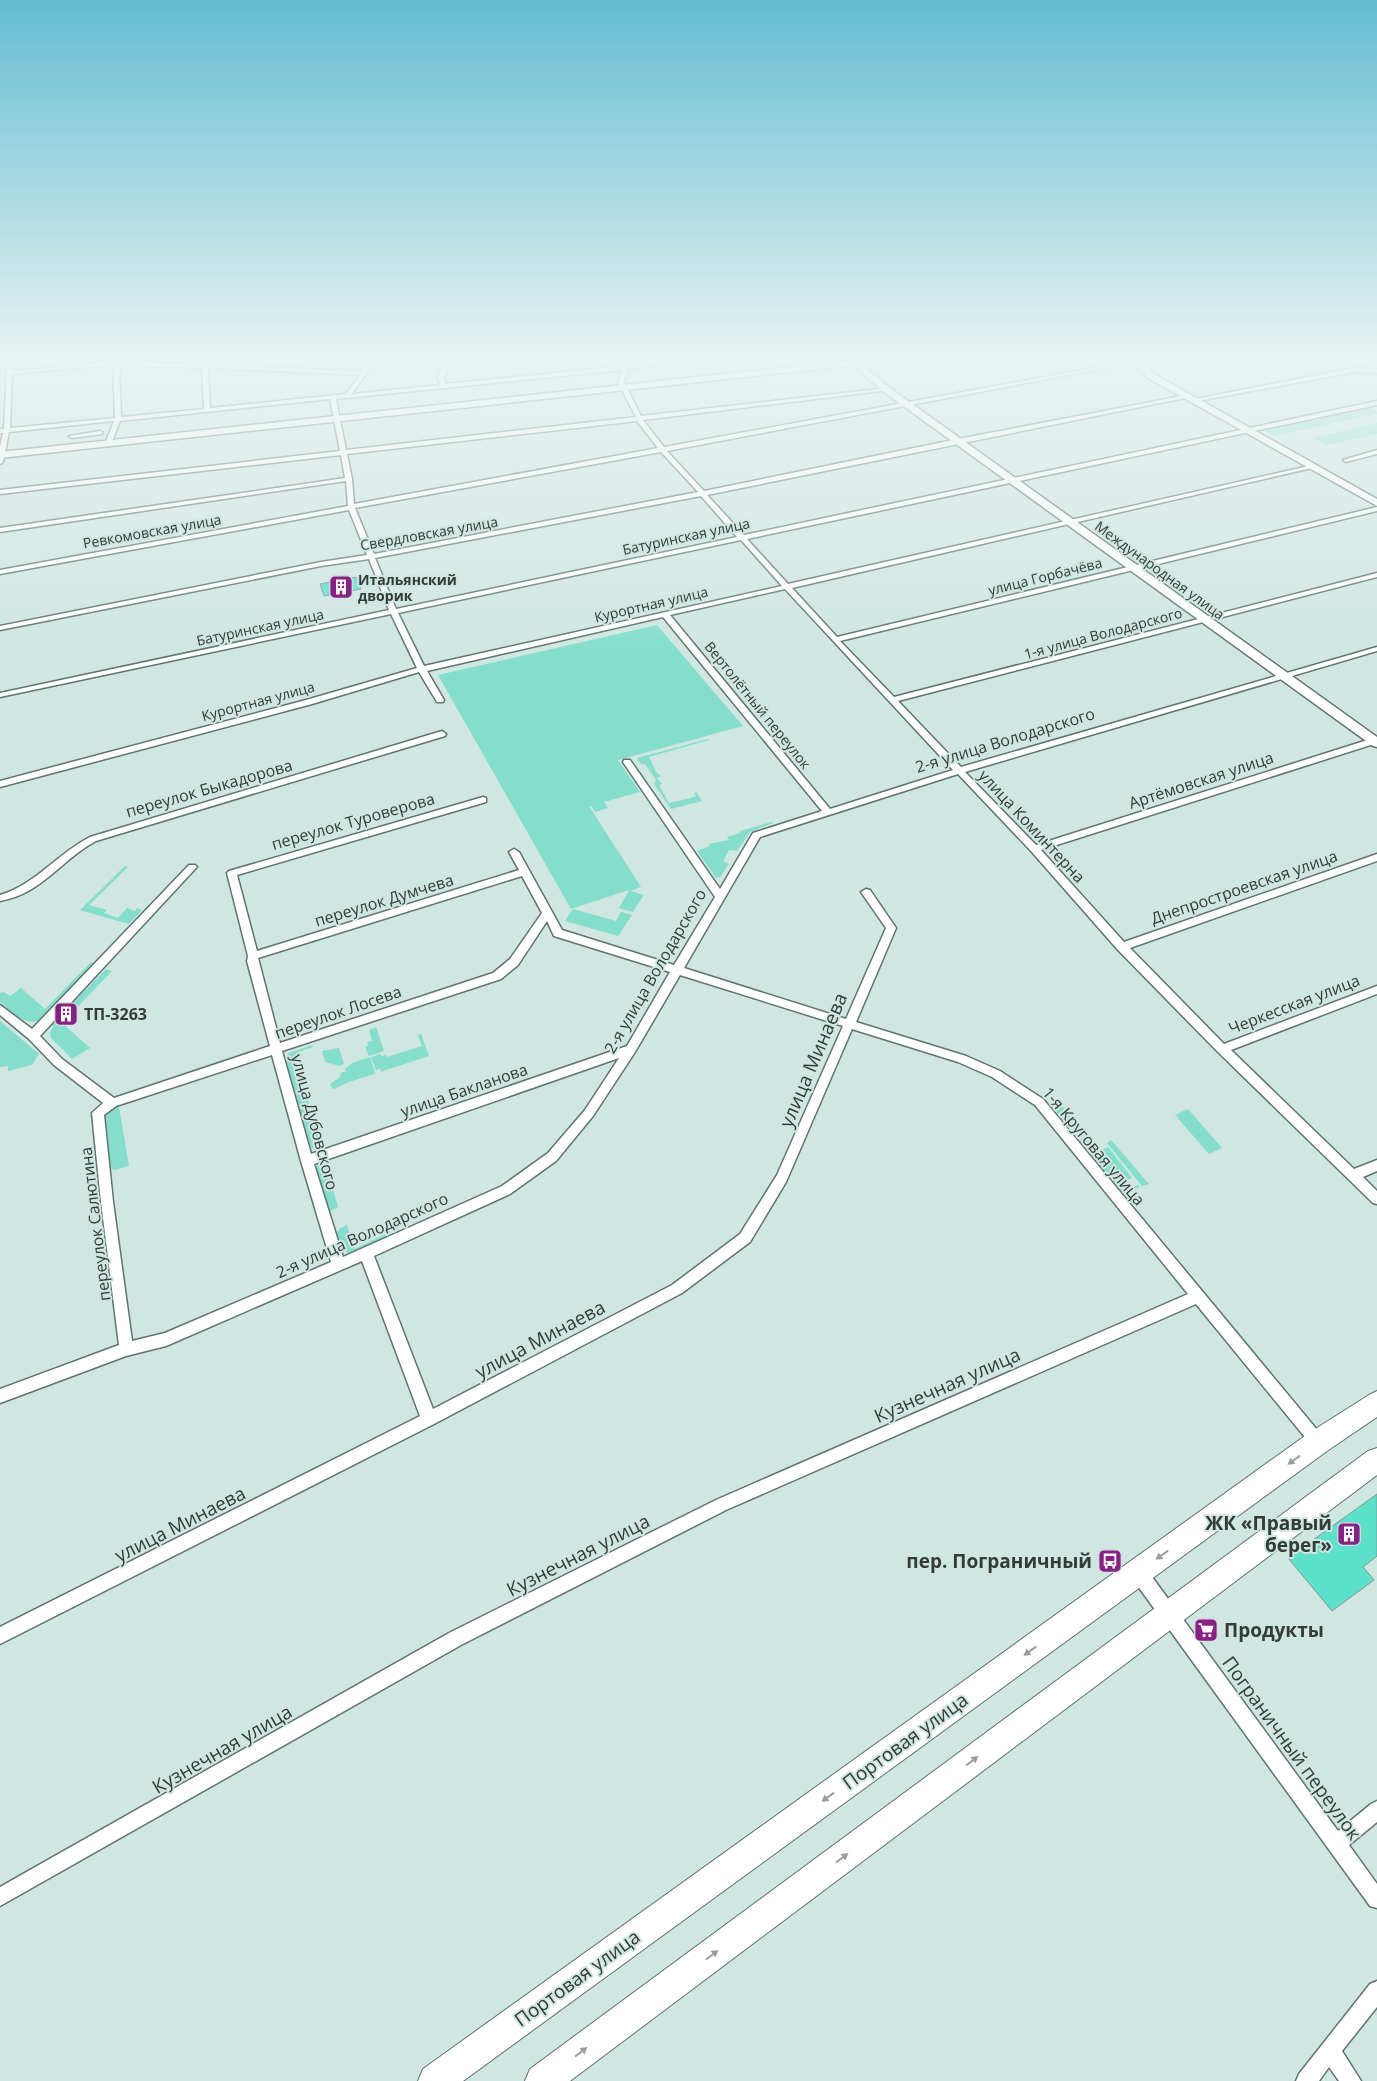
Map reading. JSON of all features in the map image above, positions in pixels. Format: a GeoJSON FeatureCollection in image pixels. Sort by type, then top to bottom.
{"type":"FeatureCollection","features":[{"type":"Feature","properties":{"kind":"main road","name":"Портовая улица"},"geometry":{"type":"LineString","coordinates":[[435,2081],[1318,1442],[1377,1403]]}},
{"type":"Feature","properties":{"kind":"main road"},"geometry":{"type":"LineString","coordinates":[[542,2081],[1377,1460]]}},
{"type":"Feature","properties":{"kind":"street"},"geometry":{"type":"LineString","coordinates":[[0,492],[298,459]]}},
{"type":"Feature","properties":{"kind":"street"},"geometry":{"type":"LineString","coordinates":[[345,459],[349,479],[350,507],[393,611],[422,670],[440,700]]}},
{"type":"Feature","properties":{"kind":"street","name":"Ревкомовская улица"},"geometry":{"type":"LineString","coordinates":[[0,572],[612,459]]}},
{"type":"Feature","properties":{"kind":"street","name":"улица Коминтерна"},"geometry":{"type":"LineString","coordinates":[[670,459],[835,640],[1034,849],[1122,947],[1222,1049],[1377,1199]]}},
{"type":"Feature","properties":{"kind":"street","name":"Свердловская улица"},"geometry":{"type":"LineString","coordinates":[[0,628],[321,564],[371,557],[702,494],[870,459]]}},
{"type":"Feature","properties":{"kind":"street","name":"Международная улица"},"geometry":{"type":"LineString","coordinates":[[982,459],[1376,741]]}},
{"type":"Feature","properties":{"kind":"street","name":"Батуринская улица"},"geometry":{"type":"LineString","coordinates":[[0,695],[1116,459]]}},
{"type":"Feature","properties":{"kind":"street"},"geometry":{"type":"LineString","coordinates":[[1300,459],[1377,502]]}},
{"type":"Feature","properties":{"kind":"street","name":"Курортная улица"},"geometry":{"type":"LineString","coordinates":[[0,784],[300,705],[348,689],[422,670],[787,588],[1313,466]]}},
{"type":"Feature","properties":{"kind":"street"},"geometry":{"type":"LineString","coordinates":[[0,530],[349,479]]}},
{"type":"Feature","properties":{"kind":"street","name":"улица Горбачёва"},"geometry":{"type":"LineString","coordinates":[[835,640],[1377,509]]}},
{"type":"Feature","properties":{"kind":"street","name":"1-я улица Володарского"},"geometry":{"type":"LineString","coordinates":[[894,700],[1377,575]]}},
{"type":"Feature","properties":{"kind":"street","name":"Вертолётный переулок"},"geometry":{"type":"LineString","coordinates":[[666,614],[828,813]]}},
{"type":"Feature","properties":{"kind":"street","name":"2-я улица Володарского"},"geometry":{"type":"LineString","coordinates":[[0,1396],[126,1349],[166,1339],[339,1265],[506,1190],[552,1156],[590,1114],[631,1049],[719,895],[756,835],[973,766],[1377,649]]}},
{"type":"Feature","properties":{"kind":"street","name":"переулок Быкадорова"},"geometry":{"type":"LineString","coordinates":[[0,898],[14,896],[25,890],[78,845],[92,839],[442,734]]}},
{"type":"Feature","properties":{"kind":"street","name":"Артёмовская улица"},"geometry":{"type":"LineString","coordinates":[[1034,849],[1376,741]]}},
{"type":"Feature","properties":{"kind":"street"},"geometry":{"type":"LineString","coordinates":[[627,762],[719,895]]}},
{"type":"Feature","properties":{"kind":"street","name":"переулок Туроверова"},"geometry":{"type":"LineString","coordinates":[[232,873],[484,800]]}},
{"type":"Feature","properties":{"kind":"street"},"geometry":{"type":"LineString","coordinates":[[514,852],[558,933]]}},
{"type":"Feature","properties":{"kind":"street","name":"Днепростроевская улица"},"geometry":{"type":"LineString","coordinates":[[1122,947],[1377,857]]}},
{"type":"Feature","properties":{"kind":"street"},"geometry":{"type":"LineString","coordinates":[[34,1036],[192,867]]}},
{"type":"Feature","properties":{"kind":"street","name":"переулок Думчева"},"geometry":{"type":"LineString","coordinates":[[253,956],[525,872]]}},
{"type":"Feature","properties":{"kind":"street","name":"улица Дубовского"},"geometry":{"type":"LineString","coordinates":[[232,873],[253,956],[252,961],[306,1161],[339,1265]]}},
{"type":"Feature","properties":{"kind":"street","name":"улица Минаева"},"geometry":{"type":"LineString","coordinates":[[0,1636],[429,1419],[677,1289],[745,1238],[782,1178],[891,928],[866,892]]}},
{"type":"Feature","properties":{"kind":"street","name":"переулок Лосева"},"geometry":{"type":"LineString","coordinates":[[112,1103],[497,976],[514,962],[547,913]]}},
{"type":"Feature","properties":{"kind":"street","name":"1-я Круговая улица"},"geometry":{"type":"LineString","coordinates":[[537,928],[962,1059],[996,1074],[1039,1102],[1318,1442]]}},
{"type":"Feature","properties":{"kind":"street","name":"Черкесская улица"},"geometry":{"type":"LineString","coordinates":[[1222,1049],[1377,990]]}},
{"type":"Feature","properties":{"kind":"street"},"geometry":{"type":"LineString","coordinates":[[0,1010],[34,1036],[58,1062],[112,1103]]}},
{"type":"Feature","properties":{"kind":"street","name":"улица Бакланова"},"geometry":{"type":"LineString","coordinates":[[306,1161],[631,1049]]}},
{"type":"Feature","properties":{"kind":"street","name":"переулок Салютина"},"geometry":{"type":"LineString","coordinates":[[112,1103],[98,1113],[107,1202],[126,1349]]}},
{"type":"Feature","properties":{"kind":"street"},"geometry":{"type":"LineString","coordinates":[[1354,1175],[1377,1165]]}},
{"type":"Feature","properties":{"kind":"street"},"geometry":{"type":"LineString","coordinates":[[366,1253],[429,1419]]}},
{"type":"Feature","properties":{"kind":"street","name":"Кузнечная улица"},"geometry":{"type":"LineString","coordinates":[[0,1897],[456,1639],[721,1505],[1199,1296]]}},
{"type":"Feature","properties":{"kind":"street","name":"Пограничный переулок"},"geometry":{"type":"LineString","coordinates":[[1138,1572],[1377,1899]]}},
{"type":"Feature","properties":{"kind":"street"},"geometry":{"type":"LineString","coordinates":[[1336,1844],[1377,1810]]}},
{"type":"Feature","properties":{"kind":"street"},"geometry":{"type":"LineString","coordinates":[[1306,2081],[1377,1991]]}},
{"type":"Feature","properties":{"kind":"street"},"geometry":{"type":"LineString","coordinates":[[1330,2051],[1351,2081]]}},
{"type":"Feature","properties":{"kind":"green space"},"geometry":{"type":"Polygon","coordinates":[[[657,625],[743,726],[618,760],[640,792],[604,802],[608,808],[595,812],[589,806],[641,887],[630,891],[644,895],[633,912],[619,908],[629,890],[571,909],[438,675],[657,625]]]}},
{"type":"Feature","properties":{"kind":"green space"},"geometry":{"type":"Polygon","coordinates":[[[708,739],[649,757],[656,772],[661,776],[657,778],[662,784],[659,785],[669,803],[696,796],[694,793],[696,792],[702,801],[671,809],[654,784],[656,780],[646,765],[640,763],[637,758],[708,739]]]}},
{"type":"Feature","properties":{"kind":"green space"},"geometry":{"type":"Polygon","coordinates":[[[772,822],[750,832],[737,851],[729,850],[723,861],[729,864],[720,877],[716,878],[697,851],[710,846],[709,844],[729,840],[727,837],[740,833],[740,831],[772,822]]]}},
{"type":"Feature","properties":{"kind":"green space"},"geometry":{"type":"Polygon","coordinates":[[[125,866],[128,867],[89,905],[107,910],[104,913],[118,918],[127,908],[135,911],[137,908],[142,910],[129,924],[80,910],[125,866]]]}},
{"type":"Feature","properties":{"kind":"green space"},"geometry":{"type":"Polygon","coordinates":[[[573,909],[616,921],[621,912],[632,915],[618,936],[565,921],[573,909]]]}},
{"type":"Feature","properties":{"kind":"green space"},"geometry":{"type":"Polygon","coordinates":[[[91,962],[99,964],[41,1020],[29,1022],[24,1020],[0,1002],[0,993],[4,992],[10,996],[21,988],[45,1009],[91,962]]]}},
{"type":"Feature","properties":{"kind":"green space"},"geometry":{"type":"Polygon","coordinates":[[[106,969],[112,971],[62,1023],[90,1048],[72,1059],[51,1038],[50,1031],[54,1026],[51,1025],[106,969]]]}},
{"type":"Feature","properties":{"kind":"green space"},"geometry":{"type":"Polygon","coordinates":[[[0,1021],[39,1054],[32,1065],[8,1071],[8,1066],[0,1067],[0,1021]]]}},
{"type":"Feature","properties":{"kind":"green space"},"geometry":{"type":"Polygon","coordinates":[[[376,1027],[384,1051],[369,1056],[365,1047],[368,1046],[367,1042],[372,1041],[369,1030],[376,1027]]]}},
{"type":"Feature","properties":{"kind":"green space"},"geometry":{"type":"Polygon","coordinates":[[[421,1034],[429,1056],[381,1072],[381,1069],[376,1070],[371,1057],[380,1054],[387,1057],[422,1046],[418,1035],[421,1034]]]}},
{"type":"Feature","properties":{"kind":"green space"},"geometry":{"type":"Polygon","coordinates":[[[312,1045],[313,1047],[298,1052],[295,1055],[322,1149],[324,1150],[317,1152],[310,1146],[285,1058],[289,1053],[312,1045]]]}},
{"type":"Feature","properties":{"kind":"green space"},"geometry":{"type":"Polygon","coordinates":[[[339,1048],[344,1064],[340,1066],[325,1062],[322,1051],[339,1048]]]}},
{"type":"Feature","properties":{"kind":"green space"},"geometry":{"type":"Polygon","coordinates":[[[370,1057],[375,1073],[378,1072],[334,1089],[330,1084],[339,1078],[342,1072],[346,1072],[345,1069],[352,1063],[370,1057]]]}},
{"type":"Feature","properties":{"kind":"green space"},"geometry":{"type":"Polygon","coordinates":[[[1055,1103],[1061,1105],[1091,1144],[1086,1146],[1080,1141],[1084,1137],[1073,1123],[1066,1124],[1053,1107],[1055,1103]]]}},
{"type":"Feature","properties":{"kind":"green space"},"geometry":{"type":"Polygon","coordinates":[[[119,1107],[129,1166],[115,1170],[110,1168],[105,1111],[119,1107]]]}},
{"type":"Feature","properties":{"kind":"green space"},"geometry":{"type":"Polygon","coordinates":[[[1188,1109],[1222,1148],[1209,1154],[1175,1115],[1188,1109]]]}},
{"type":"Feature","properties":{"kind":"green space"},"geometry":{"type":"Polygon","coordinates":[[[1111,1140],[1149,1184],[1142,1186],[1107,1143],[1111,1140]]]}},
{"type":"Feature","properties":{"kind":"green space"},"geometry":{"type":"Polygon","coordinates":[[[1108,1147],[1132,1178],[1123,1182],[1128,1189],[1138,1185],[1140,1187],[1122,1194],[1091,1154],[1108,1147]]]}},
{"type":"Feature","properties":{"kind":"green space"},"geometry":{"type":"Polygon","coordinates":[[[325,1161],[338,1207],[328,1212],[315,1172],[317,1165],[325,1161]]]}},
{"type":"Feature","properties":{"kind":"green space"},"geometry":{"type":"Polygon","coordinates":[[[347,1225],[354,1249],[388,1233],[389,1237],[350,1254],[342,1249],[336,1234],[339,1229],[347,1225]]]}},
{"type":"Feature","properties":{"kind":"building","name":"Итальянский дворик"},"geometry":{"type":"Polygon","coordinates":[[[356,577],[361,589],[324,596],[320,584],[356,577]]]}},
{"type":"Feature","properties":{"kind":"building","name":"ЖК «Правый берег»"},"geometry":{"type":"Polygon","coordinates":[[[1377,1494],[1377,1556],[1363,1567],[1374,1580],[1332,1611],[1288,1558],[1377,1494]]]}},
{"type":"Feature","properties":{"kind":"place","name":"Итальянский дворик"},"geometry":{"type":"Point","coordinates":[341,587]}},
{"type":"Feature","properties":{"kind":"place","name":"ТП-3263"},"geometry":{"type":"Point","coordinates":[66,1014]}},
{"type":"Feature","properties":{"kind":"place","name":"ЖК «Правый берег»"},"geometry":{"type":"Point","coordinates":[1349,1534]}},
{"type":"Feature","properties":{"kind":"place","name":"пер. Пограничный"},"geometry":{"type":"Point","coordinates":[1110,1561]}},
{"type":"Feature","properties":{"kind":"place","name":"Продукты"},"geometry":{"type":"Point","coordinates":[1206,1630]}}]}
